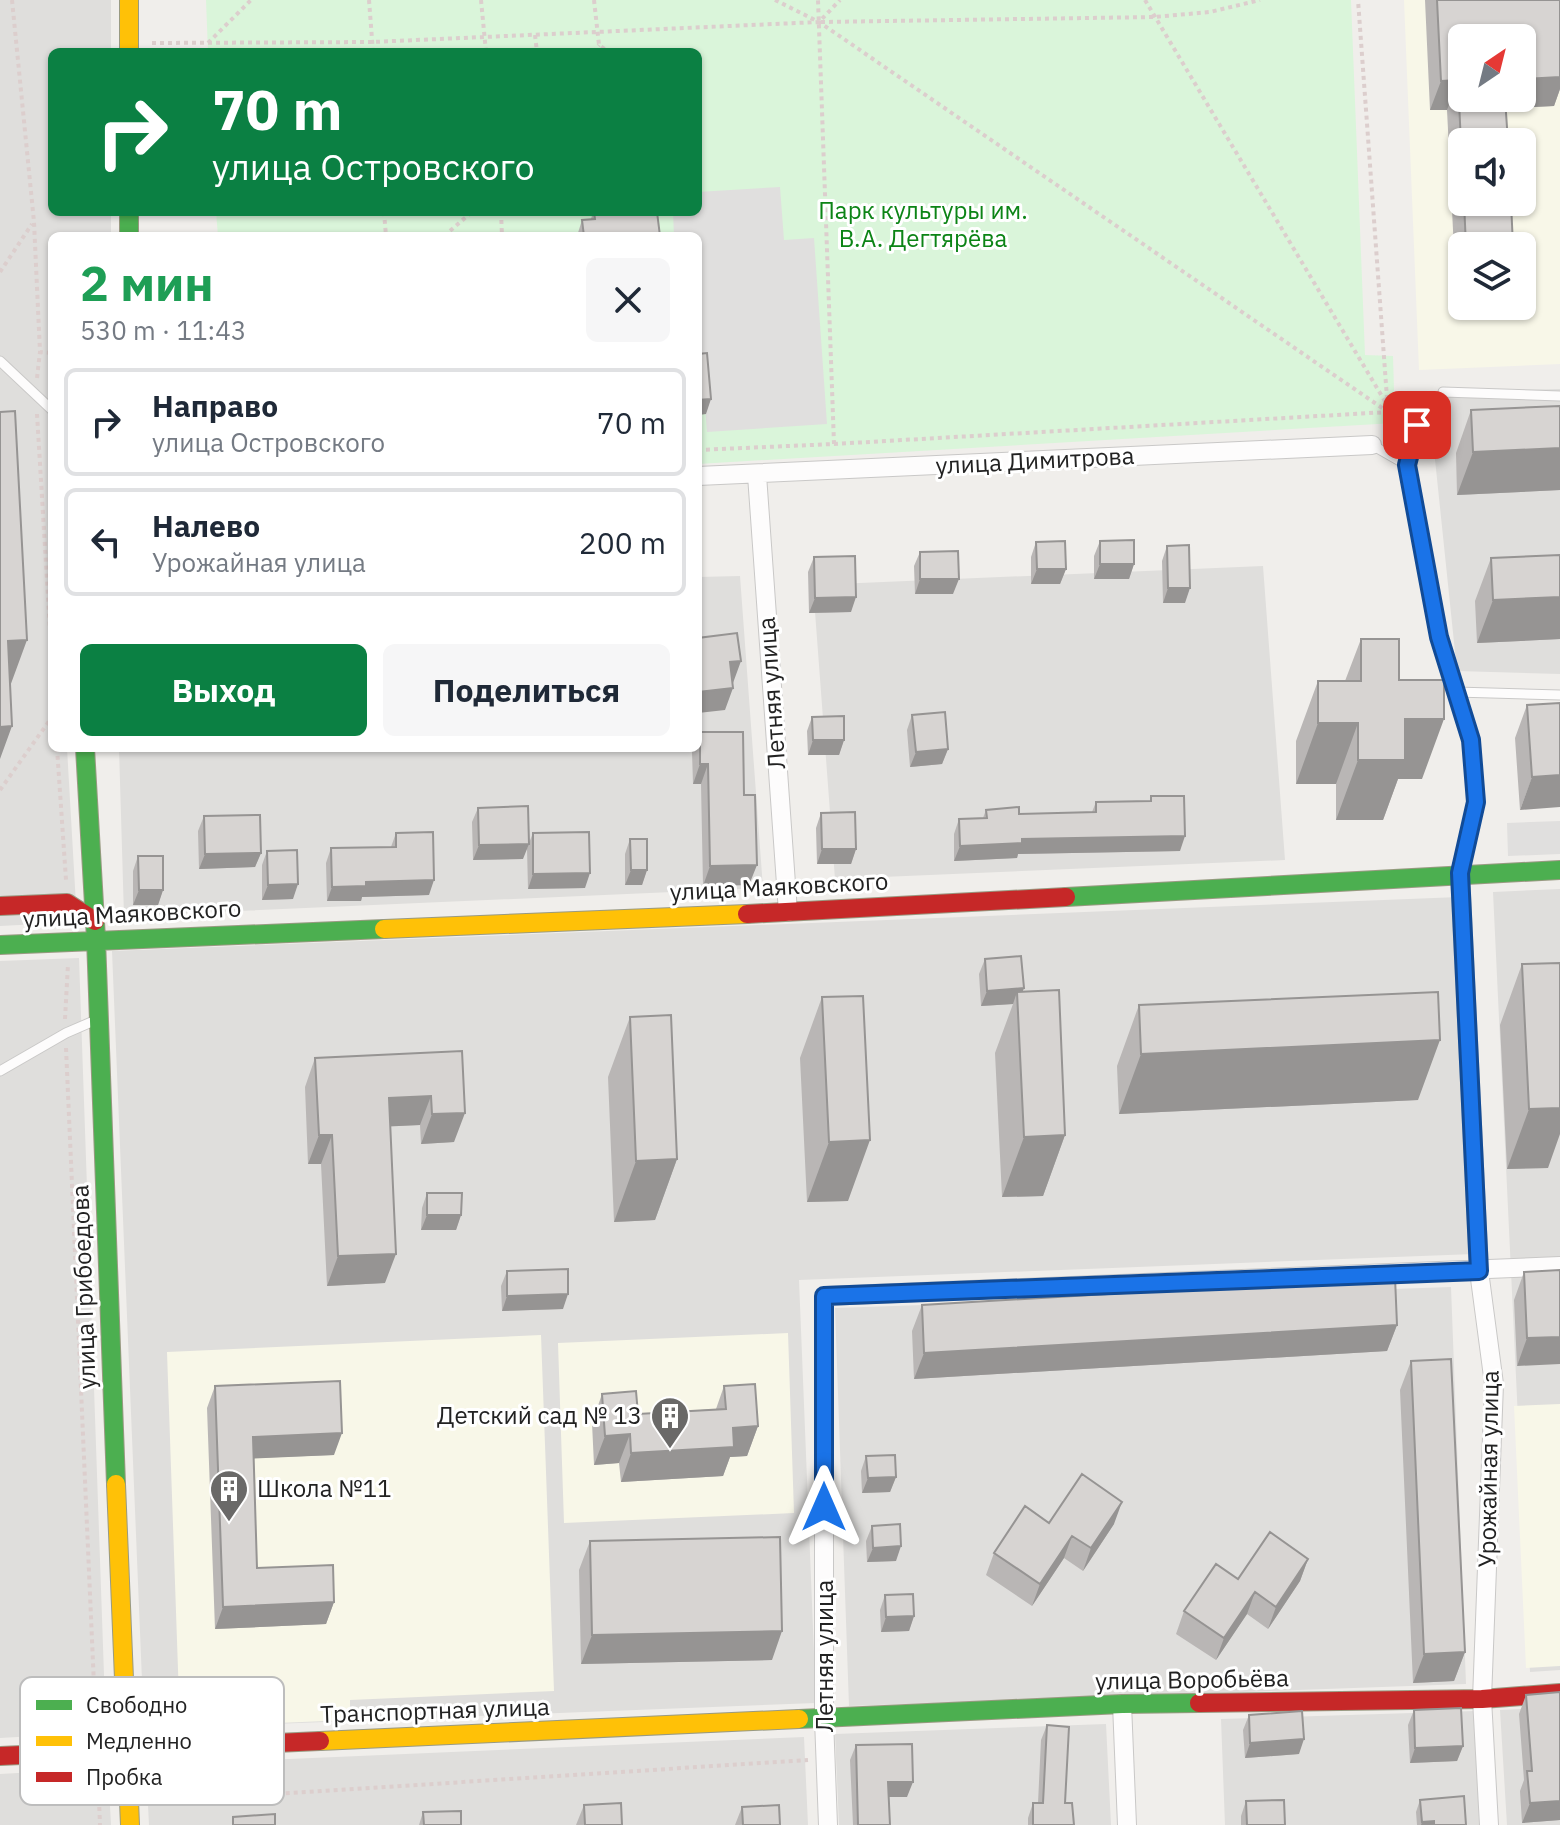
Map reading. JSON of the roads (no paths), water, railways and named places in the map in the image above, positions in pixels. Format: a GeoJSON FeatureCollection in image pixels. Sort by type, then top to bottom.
{"type":"FeatureCollection","features":[{"type":"Feature","properties":{"kind":"street"},"geometry":{"type":"LineString","coordinates":[[129,0],[129,48]]}},
{"type":"Feature","properties":{"kind":"street","name":"улица Димитрова"},"geometry":{"type":"LineString","coordinates":[[702,476],[1372,445]]}},
{"type":"Feature","properties":{"kind":"street","name":"Летняя улица"},"geometry":{"type":"LineString","coordinates":[[757,475],[788,912]]}},
{"type":"Feature","properties":{"kind":"street","name":"улица Грибоедова"},"geometry":{"type":"LineString","coordinates":[[85,752],[99,1019],[122,1677]]}},
{"type":"Feature","properties":{"kind":"street","name":"улица Маяковского"},"geometry":{"type":"LineString","coordinates":[[0,945],[69,941],[95,930],[788,912],[1460,873],[1560,870]]}},
{"type":"Feature","properties":{"kind":"street","name":"Урожайная улица"},"geometry":{"type":"LineString","coordinates":[[1460,873],[1479,1271],[1494,1384],[1482,1699],[1489,1825]]}},
{"type":"Feature","properties":{"kind":"street","name":"улица Маяковского"},"geometry":{"type":"LineString","coordinates":[[0,906],[67,903],[95,930]]}},
{"type":"Feature","properties":{"kind":"street"},"geometry":{"type":"LineString","coordinates":[[1479,1271],[1560,1266]]}},
{"type":"Feature","properties":{"kind":"street","name":"Летняя улица"},"geometry":{"type":"LineString","coordinates":[[828,1825],[824,1719],[824,1296],[1479,1271]]}},
{"type":"Feature","properties":{"kind":"street","name":"улица Воробьёва"},"geometry":{"type":"LineString","coordinates":[[824,1719],[1122,1704],[1482,1699],[1560,1693]]}},
{"type":"Feature","properties":{"kind":"street"},"geometry":{"type":"LineString","coordinates":[[1122,1704],[1127,1825]]}},
{"type":"Feature","properties":{"kind":"street","name":"Транспортная улица"},"geometry":{"type":"LineString","coordinates":[[284,1742],[824,1719]]}},
{"type":"Feature","properties":{"kind":"street","name":"Транспортная улица"},"geometry":{"type":"LineString","coordinates":[[0,1756],[20,1755]]}},
{"type":"Feature","properties":{"kind":"street","name":"улица Грибоедова"},"geometry":{"type":"LineString","coordinates":[[129,1805],[130,1825]]}},
{"type":"Feature","properties":{"kind":"lane"},"geometry":{"type":"LineString","coordinates":[[0,361],[48,406]]}},
{"type":"Feature","properties":{"kind":"lane"},"geometry":{"type":"LineString","coordinates":[[1460,873],[1476,802],[1471,740],[1439,637],[1407,465],[1417,425],[1441,411],[1443,392],[1560,396]]}},
{"type":"Feature","properties":{"kind":"lane"},"geometry":{"type":"LineString","coordinates":[[1372,445],[1407,465]]}},
{"type":"Feature","properties":{"kind":"lane"},"geometry":{"type":"LineString","coordinates":[[1456,692],[1560,695]]}},
{"type":"Feature","properties":{"kind":"lane"},"geometry":{"type":"LineString","coordinates":[[0,1071],[66,1033],[99,1019]]}},
{"type":"Feature","properties":{"kind":"place","name":"Детский сад № 13"},"geometry":{"type":"Point","coordinates":[670,1450]}},
{"type":"Feature","properties":{"kind":"place","name":"Школа №11"},"geometry":{"type":"Point","coordinates":[229,1523]}},
{"type":"Feature","properties":{"kind":"park label","name":"Парк культуры им. В.А. Дегтярёва"},"geometry":{"type":"Point","coordinates":[923,225]}}]}
